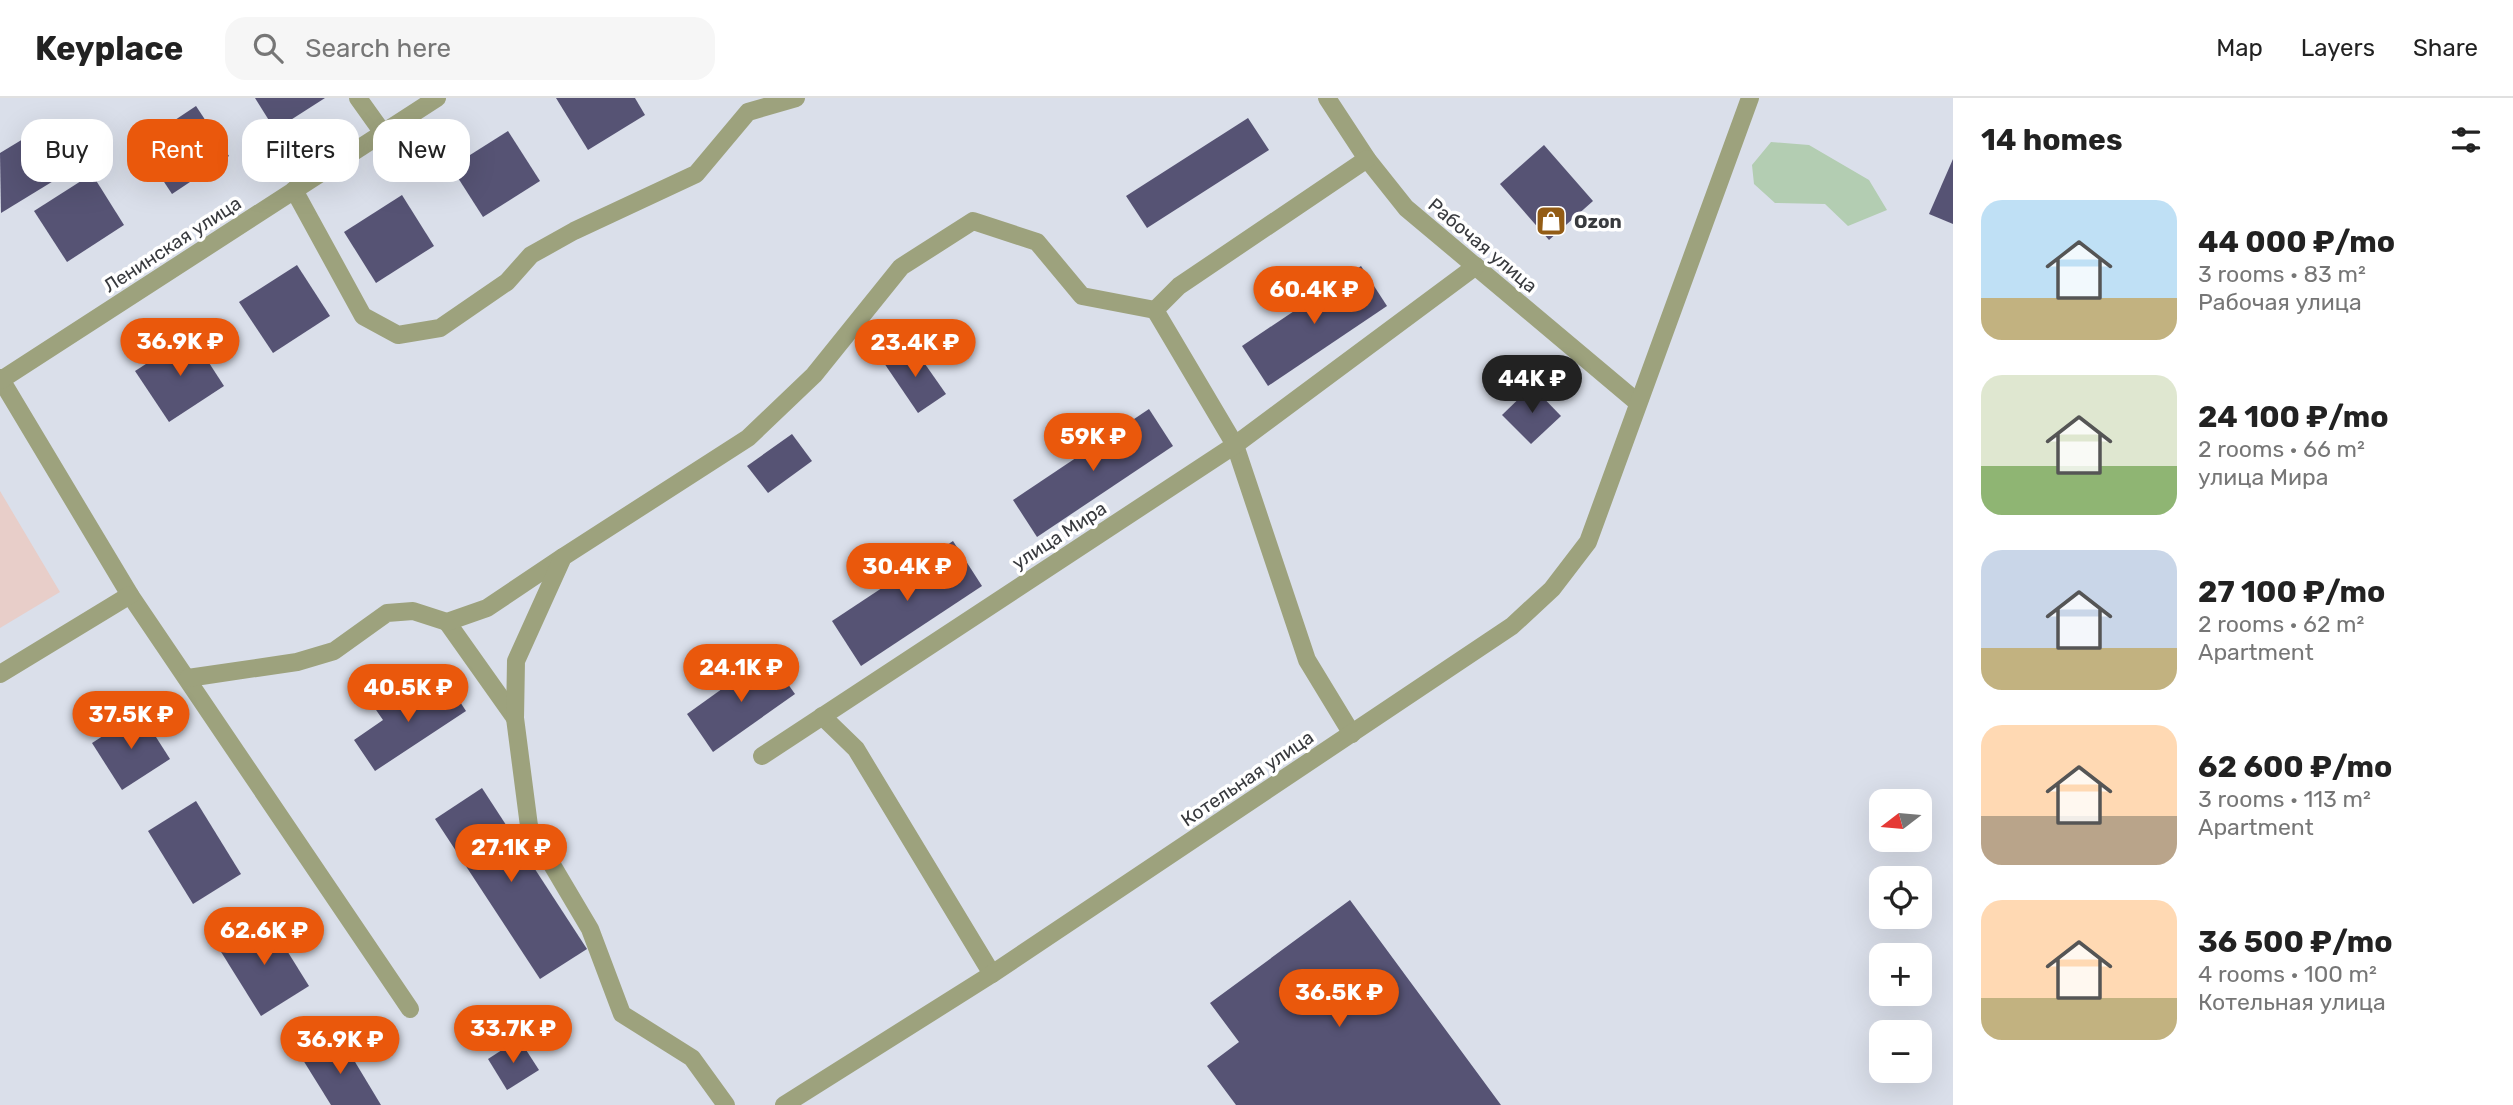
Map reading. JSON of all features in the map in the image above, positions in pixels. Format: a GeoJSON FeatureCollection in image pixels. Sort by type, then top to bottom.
{"type":"FeatureCollection","features":[{"type":"Feature","properties":{"kind":"street"},"geometry":{"type":"LineString","coordinates":[[358,98],[373,119]]}},
{"type":"Feature","properties":{"kind":"street","name":"Ленинская улица"},"geometry":{"type":"LineString","coordinates":[[405,119],[437,98]]}},
{"type":"Feature","properties":{"kind":"street"},"geometry":{"type":"LineString","coordinates":[[294,190],[363,316],[398,335],[440,328],[508,282],[531,255],[574,231],[696,174],[748,112],[796,98]]}},
{"type":"Feature","properties":{"kind":"street","name":"Рабочая улица"},"geometry":{"type":"LineString","coordinates":[[1327,98],[1367,159],[1406,208],[1637,402]]}},
{"type":"Feature","properties":{"kind":"street","name":"Котельная улица"},"geometry":{"type":"LineString","coordinates":[[784,1105],[992,975],[1352,734],[1511,626],[1552,589],[1588,542],[1749,98]]}},
{"type":"Feature","properties":{"kind":"street","name":"Ленинская улица"},"geometry":{"type":"LineString","coordinates":[[1,379],[373,139]]}},
{"type":"Feature","properties":{"kind":"street"},"geometry":{"type":"LineString","coordinates":[[1155,310],[1179,286],[1367,159]]}},
{"type":"Feature","properties":{"kind":"street"},"geometry":{"type":"LineString","coordinates":[[447,622],[487,608],[748,438],[814,375],[901,267],[973,221],[1037,242],[1082,296],[1155,310],[1235,445],[1307,660],[1352,734]]}},
{"type":"Feature","properties":{"kind":"street","name":"улица Мира"},"geometry":{"type":"LineString","coordinates":[[762,756],[1235,445],[1476,267]]}},
{"type":"Feature","properties":{"kind":"street"},"geometry":{"type":"LineString","coordinates":[[1,379],[130,595],[410,1009]]}},
{"type":"Feature","properties":{"kind":"street"},"geometry":{"type":"LineString","coordinates":[[563,558],[516,661],[515,718],[529,826],[590,929],[622,1014],[692,1058],[726,1105]]}},
{"type":"Feature","properties":{"kind":"street"},"geometry":{"type":"LineString","coordinates":[[0,674],[130,595]]}},
{"type":"Feature","properties":{"kind":"street"},"geometry":{"type":"LineString","coordinates":[[188,678],[297,662],[334,651],[387,613],[413,611],[447,622],[515,718]]}},
{"type":"Feature","properties":{"kind":"street"},"geometry":{"type":"LineString","coordinates":[[822,716],[856,749],[992,975]]}},
{"type":"Feature","properties":{"kind":"shaded area"},"geometry":{"type":"Polygon","coordinates":[[[0,491],[60,592],[0,628],[0,491]]]}},
{"type":"Feature","properties":{"kind":"green space"},"geometry":{"type":"Polygon","coordinates":[[[1771,142],[1809,145],[1869,180],[1887,210],[1848,226],[1825,204],[1775,203],[1754,184],[1752,165],[1771,142]]]}},
{"type":"Feature","properties":{"kind":"building"},"geometry":{"type":"Polygon","coordinates":[[[255,98],[325,98],[292,119],[268,119],[255,98]]]}},
{"type":"Feature","properties":{"kind":"building"},"geometry":{"type":"Polygon","coordinates":[[[556,98],[635,98],[645,115],[588,150],[556,98]]]}},
{"type":"Feature","properties":{"kind":"building"},"geometry":{"type":"Polygon","coordinates":[[[196,106],[205,119],[176,119],[196,106]]]}},
{"type":"Feature","properties":{"kind":"building"},"geometry":{"type":"Polygon","coordinates":[[[1248,118],[1269,150],[1147,228],[1126,196],[1248,118]]]}},
{"type":"Feature","properties":{"kind":"building"},"geometry":{"type":"Polygon","coordinates":[[[508,131],[540,181],[483,217],[461,182],[470,182],[470,155],[508,131]]]}},
{"type":"Feature","properties":{"kind":"building"},"geometry":{"type":"Polygon","coordinates":[[[21,140],[21,182],[52,182],[1,213],[0,153],[21,140]]]}},
{"type":"Feature","properties":{"kind":"building"},"geometry":{"type":"Polygon","coordinates":[[[1544,145],[1593,201],[1549,240],[1500,184],[1544,145]]]}},
{"type":"Feature","properties":{"kind":"building"},"geometry":{"type":"Polygon","coordinates":[[[1953,159],[1953,224],[1929,214],[1953,159]]]}},
{"type":"Feature","properties":{"kind":"building"},"geometry":{"type":"Polygon","coordinates":[[[79,182],[97,182],[124,225],[67,262],[34,211],[79,182]]]}},
{"type":"Feature","properties":{"kind":"building"},"geometry":{"type":"Polygon","coordinates":[[[164,182],[190,182],[172,194],[164,182]]]}},
{"type":"Feature","properties":{"kind":"building"},"geometry":{"type":"Polygon","coordinates":[[[402,195],[434,246],[376,283],[344,232],[402,195]]]}},
{"type":"Feature","properties":{"kind":"building"},"geometry":{"type":"Polygon","coordinates":[[[297,265],[330,316],[273,353],[239,302],[297,265]]]}},
{"type":"Feature","properties":{"kind":"building"},"geometry":{"type":"Polygon","coordinates":[[[1361,266],[1387,306],[1268,386],[1242,346],[1361,266]]]}},
{"type":"Feature","properties":{"kind":"building"},"geometry":{"type":"Polygon","coordinates":[[[191,335],[224,386],[169,422],[135,371],[191,335]]]}},
{"type":"Feature","properties":{"kind":"building"},"geometry":{"type":"Polygon","coordinates":[[[911,344],[946,394],[918,413],[884,363],[911,344]]]}},
{"type":"Feature","properties":{"kind":"building"},"geometry":{"type":"Polygon","coordinates":[[[1532,386],[1561,416],[1531,444],[1502,415],[1532,386]]]}},
{"type":"Feature","properties":{"kind":"building"},"geometry":{"type":"Polygon","coordinates":[[[1149,409],[1173,446],[1037,537],[1013,500],[1149,409]]]}},
{"type":"Feature","properties":{"kind":"building"},"geometry":{"type":"Polygon","coordinates":[[[792,434],[812,461],[768,493],[747,466],[792,434]]]}},
{"type":"Feature","properties":{"kind":"building"},"geometry":{"type":"Polygon","coordinates":[[[953,541],[982,586],[861,666],[832,621],[953,541]]]}},
{"type":"Feature","properties":{"kind":"building"},"geometry":{"type":"Polygon","coordinates":[[[768,656],[795,694],[713,752],[687,714],[768,656]]]}},
{"type":"Feature","properties":{"kind":"building"},"geometry":{"type":"Polygon","coordinates":[[[445,679],[466,711],[375,771],[354,740],[383,720],[374,707],[392,694],[401,708],[445,679]]]}},
{"type":"Feature","properties":{"kind":"building"},"geometry":{"type":"Polygon","coordinates":[[[140,712],[170,759],[122,790],[92,743],[140,712]]]}},
{"type":"Feature","properties":{"kind":"building"},"geometry":{"type":"Polygon","coordinates":[[[482,788],[587,949],[540,979],[435,819],[482,788]]]}},
{"type":"Feature","properties":{"kind":"building"},"geometry":{"type":"Polygon","coordinates":[[[196,801],[241,874],[193,904],[148,831],[196,801]]]}},
{"type":"Feature","properties":{"kind":"building"},"geometry":{"type":"Polygon","coordinates":[[[1350,900],[1501,1105],[1236,1105],[1207,1066],[1239,1042],[1210,1003],[1350,900]]]}},
{"type":"Feature","properties":{"kind":"building"},"geometry":{"type":"Polygon","coordinates":[[[266,917],[309,986],[261,1016],[218,947],[266,917]]]}},
{"type":"Feature","properties":{"kind":"building"},"geometry":{"type":"Polygon","coordinates":[[[340,1037],[381,1105],[331,1105],[303,1060],[340,1037]]]}},
{"type":"Feature","properties":{"kind":"building"},"geometry":{"type":"Polygon","coordinates":[[[519,1039],[539,1070],[507,1090],[488,1059],[519,1039]]]}},
{"type":"Feature","properties":{"kind":"place","name":"Ozon"},"geometry":{"type":"Point","coordinates":[1551,221]}}]}
